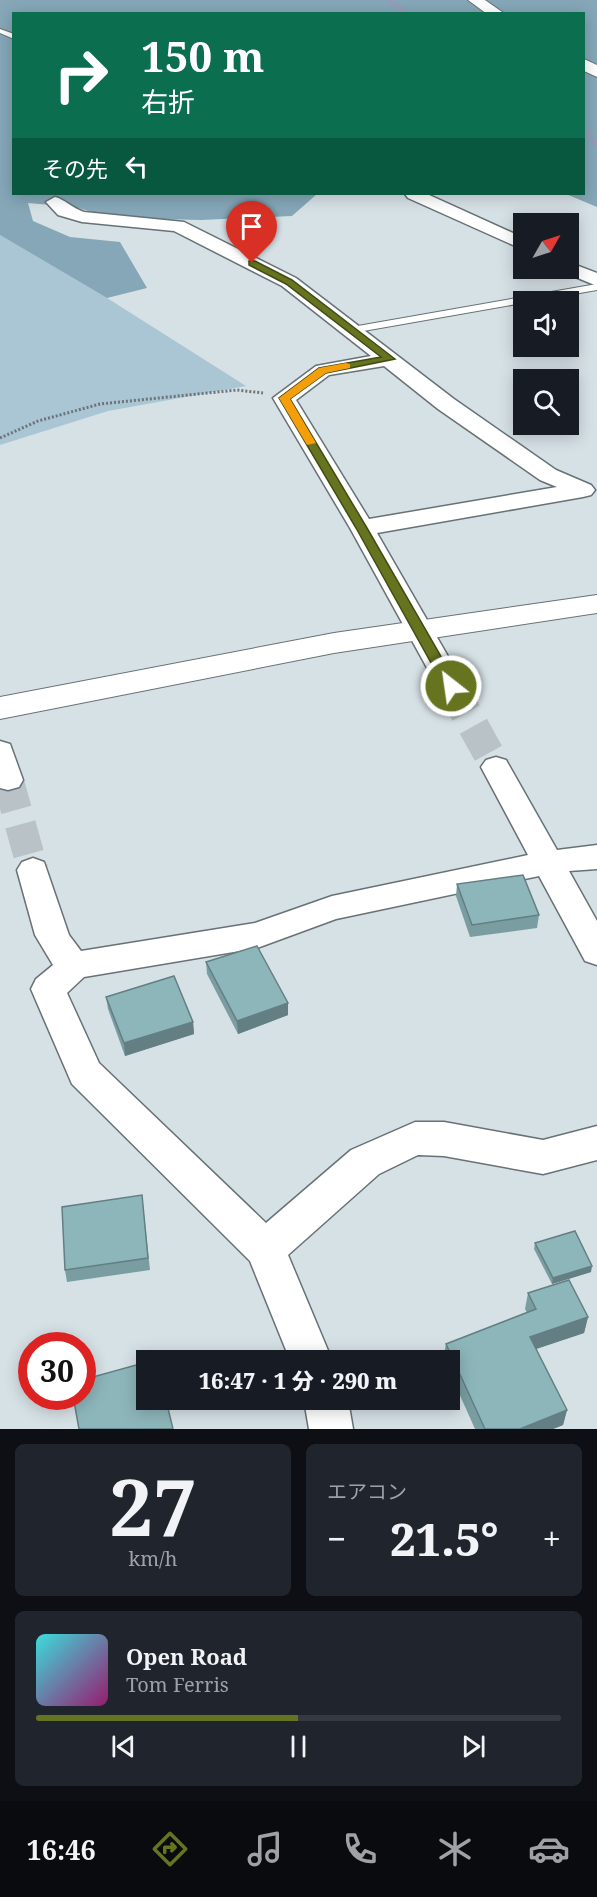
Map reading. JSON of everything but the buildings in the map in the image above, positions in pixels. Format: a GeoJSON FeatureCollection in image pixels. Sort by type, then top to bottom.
{"type":"FeatureCollection","features":[{"type":"Feature","properties":{"kind":"street"},"geometry":{"type":"LineString","coordinates":[[475,0],[495,12]]}},
{"type":"Feature","properties":{"kind":"street"},"geometry":{"type":"LineString","coordinates":[[416,195],[513,240]]}},
{"type":"Feature","properties":{"kind":"street"},"geometry":{"type":"LineString","coordinates":[[55,202],[64,211],[82,217],[178,226],[289,282],[446,404],[548,475],[590,488]]}},
{"type":"Feature","properties":{"kind":"street"},"geometry":{"type":"LineString","coordinates":[[579,272],[597,280]]}},
{"type":"Feature","properties":{"kind":"street"},"geometry":{"type":"LineString","coordinates":[[390,359],[323,370],[284,398],[362,528],[451,686]]}},
{"type":"Feature","properties":{"kind":"street"},"geometry":{"type":"LineString","coordinates":[[362,528],[590,488]]}},
{"type":"Feature","properties":{"kind":"street"},"geometry":{"type":"LineString","coordinates":[[0,708],[149,677],[419,630],[597,604]]}},
{"type":"Feature","properties":{"kind":"street"},"geometry":{"type":"LineString","coordinates":[[0,751],[8,780]]}},
{"type":"Feature","properties":{"kind":"street"},"geometry":{"type":"LineString","coordinates":[[496,767],[597,952]]}},
{"type":"Feature","properties":{"kind":"street"},"geometry":{"type":"LineString","coordinates":[[306,1350],[265,1249],[85,1073],[48,989],[75,965],[257,935],[332,908],[549,862],[597,857]]}},
{"type":"Feature","properties":{"kind":"street"},"geometry":{"type":"LineString","coordinates":[[33,870],[56,944],[62,956],[75,965]]}},
{"type":"Feature","properties":{"kind":"street"},"geometry":{"type":"LineString","coordinates":[[265,1249],[365,1162],[415,1138],[444,1139],[543,1157],[597,1143]]}},
{"type":"Feature","properties":{"kind":"street"},"geometry":{"type":"LineString","coordinates":[[328,1410],[331,1429]]}},
{"type":"Feature","properties":{"kind":"lane"},"geometry":{"type":"LineString","coordinates":[[352,330],[597,287]]}},
{"type":"Feature","properties":{"kind":"path"},"geometry":{"type":"LineString","coordinates":[[0,438],[45,418],[92,406],[163,396],[200,395],[241,388],[284,398]]}},
{"type":"Feature","properties":{"kind":"shaded area"},"geometry":{"type":"Polygon","coordinates":[[[0,0],[597,0],[597,207],[568,195],[585,195],[585,12],[12,12],[12,195],[316,195],[292,216],[201,220],[116,218],[74,207],[28,203],[33,221],[70,237],[120,242],[147,288],[107,298],[0,235],[0,0]]]}},
{"type":"Feature","properties":{"kind":"shaded area"},"geometry":{"type":"Polygon","coordinates":[[[0,235],[107,298],[246,386],[108,411],[0,445],[0,235]]]}},
{"type":"Feature","properties":{"kind":"waterway"},"geometry":{"type":"LineString","coordinates":[[389,0],[405,12]]}},
{"type":"Feature","properties":{"kind":"waterway"},"geometry":{"type":"LineString","coordinates":[[585,130],[597,146]]}},
{"type":"Feature","properties":{"kind":"tunnel"},"geometry":{"type":"LineString","coordinates":[[451,686],[496,767]]}},
{"type":"Feature","properties":{"kind":"tunnel"},"geometry":{"type":"LineString","coordinates":[[8,780],[33,870]]}},
{"type":"Feature","properties":{"kind":"slow traffic"},"geometry":{"type":"LineString","coordinates":[[311,443],[284,398],[323,370],[346,366]]}},
{"type":"Feature","properties":{"kind":"route"},"geometry":{"type":"LineString","coordinates":[[252,263],[289,282],[390,359],[323,370],[284,398],[362,528],[451,686]]}}]}
